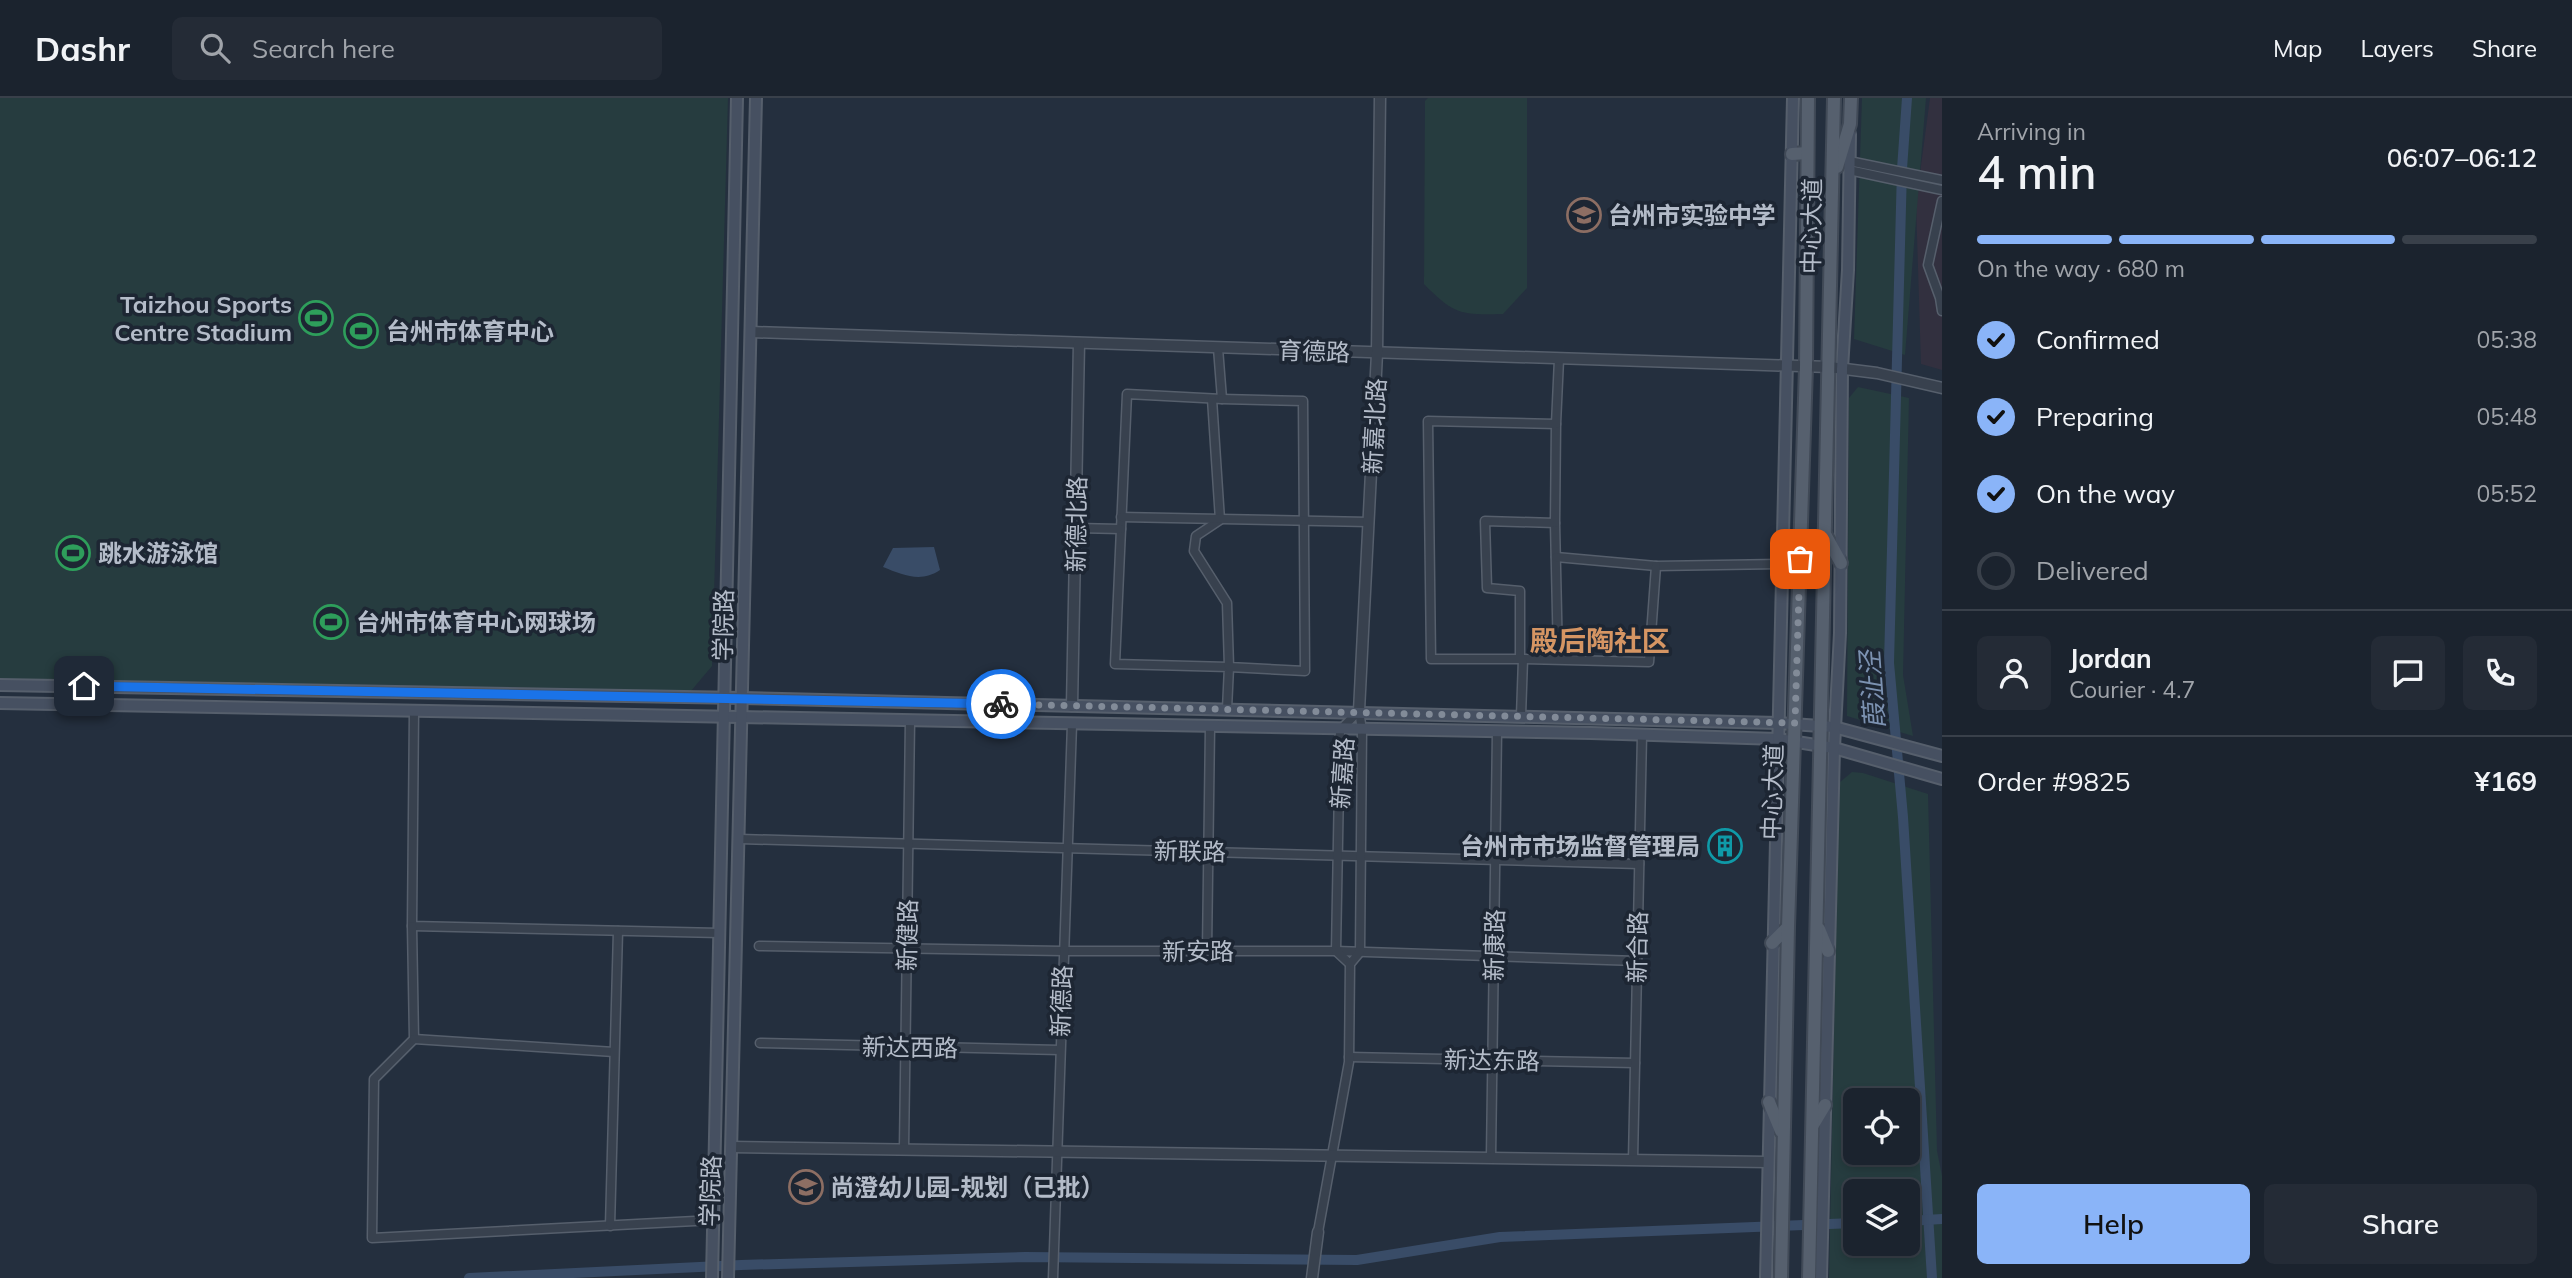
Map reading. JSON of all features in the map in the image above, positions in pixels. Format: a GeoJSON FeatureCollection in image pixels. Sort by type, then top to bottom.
{"type":"FeatureCollection","features":[{"type":"Feature","properties":{"kind":"main road","name":"学院路"},"geometry":{"type":"LineString","coordinates":[[712,1278],[737,98]]}},
{"type":"Feature","properties":{"kind":"main road","name":"学院路"},"geometry":{"type":"LineString","coordinates":[[728,1278],[756,98]]}},
{"type":"Feature","properties":{"kind":"main road"},"geometry":{"type":"LineString","coordinates":[[1766,1278],[1793,98]]}},
{"type":"Feature","properties":{"kind":"main road","name":"中心大道"},"geometry":{"type":"LineString","coordinates":[[1781,1278],[1788,927],[1806,368],[1808,98]]}},
{"type":"Feature","properties":{"kind":"main road","name":"中心大道"},"geometry":{"type":"LineString","coordinates":[[1809,1278],[1816,1251],[1812,1125],[1817,924],[1828,726],[1825,535],[1835,368],[1834,98]]}},
{"type":"Feature","properties":{"kind":"main road"},"geometry":{"type":"LineString","coordinates":[[1828,726],[1840,633],[1841,563],[1835,368],[1848,270],[1851,98]]}},
{"type":"Feature","properties":{"kind":"main road"},"geometry":{"type":"LineString","coordinates":[[1833,181],[1850,124]]}},
{"type":"Feature","properties":{"kind":"main road"},"geometry":{"type":"LineString","coordinates":[[1792,154],[1807,153]]}},
{"type":"Feature","properties":{"kind":"main road"},"geometry":{"type":"LineString","coordinates":[[1825,535],[1841,563]]}},
{"type":"Feature","properties":{"kind":"main road"},"geometry":{"type":"LineString","coordinates":[[1784,536],[1800,559]]}},
{"type":"Feature","properties":{"kind":"main road"},"geometry":{"type":"LineString","coordinates":[[0,685],[1359,711],[1795,723],[1828,726],[1942,756]]}},
{"type":"Feature","properties":{"kind":"main road"},"geometry":{"type":"LineString","coordinates":[[0,703],[1777,739],[1827,747],[1942,779]]}},
{"type":"Feature","properties":{"kind":"main road"},"geometry":{"type":"LineString","coordinates":[[1816,1216],[1825,1105],[1831,905],[1827,747]]}},
{"type":"Feature","properties":{"kind":"main road"},"geometry":{"type":"LineString","coordinates":[[1817,924],[1828,951]]}},
{"type":"Feature","properties":{"kind":"main road"},"geometry":{"type":"LineString","coordinates":[[1772,943],[1788,927]]}},
{"type":"Feature","properties":{"kind":"main road"},"geometry":{"type":"LineString","coordinates":[[1769,1102],[1783,1136]]}},
{"type":"Feature","properties":{"kind":"main road"},"geometry":{"type":"LineString","coordinates":[[1812,1125],[1825,1105]]}},
{"type":"Feature","properties":{"kind":"main road"},"geometry":{"type":"LineString","coordinates":[[1816,1251],[1821,1278]]}},
{"type":"Feature","properties":{"kind":"street","name":"新嘉北路"},"geometry":{"type":"LineString","coordinates":[[1359,711],[1377,353],[1381,98]]}},
{"type":"Feature","properties":{"kind":"street"},"geometry":{"type":"LineString","coordinates":[[1849,165],[1921,180],[1942,180]]}},
{"type":"Feature","properties":{"kind":"street"},"geometry":{"type":"LineString","coordinates":[[1921,180],[1942,190]]}},
{"type":"Feature","properties":{"kind":"street"},"geometry":{"type":"LineString","coordinates":[[1942,201],[1928,265],[1942,311]]}},
{"type":"Feature","properties":{"kind":"street","name":"育德路"},"geometry":{"type":"LineString","coordinates":[[751,332],[1835,368],[1877,373],[1942,388]]}},
{"type":"Feature","properties":{"kind":"street","name":"新德北路"},"geometry":{"type":"LineString","coordinates":[[1072,706],[1079,343]]}},
{"type":"Feature","properties":{"kind":"street"},"geometry":{"type":"LineString","coordinates":[[1218,348],[1220,520]]}},
{"type":"Feature","properties":{"kind":"street"},"geometry":{"type":"LineString","coordinates":[[1558,659],[1555,523],[1559,359]]}},
{"type":"Feature","properties":{"kind":"street"},"geometry":{"type":"LineString","coordinates":[[1127,394],[1303,401],[1304,671],[1115,663],[1121,517],[1127,394]]}},
{"type":"Feature","properties":{"kind":"street"},"geometry":{"type":"LineString","coordinates":[[1556,424],[1428,421],[1431,659],[1649,662],[1656,566]]}},
{"type":"Feature","properties":{"kind":"street"},"geometry":{"type":"LineString","coordinates":[[1121,517],[1368,522]]}},
{"type":"Feature","properties":{"kind":"street"},"geometry":{"type":"LineString","coordinates":[[1220,520],[1196,536],[1194,551],[1227,603],[1227,709]]}},
{"type":"Feature","properties":{"kind":"street"},"geometry":{"type":"LineString","coordinates":[[1521,716],[1520,591],[1487,588],[1485,522],[1555,523]]}},
{"type":"Feature","properties":{"kind":"street"},"geometry":{"type":"LineString","coordinates":[[1076,528],[1121,529]]}},
{"type":"Feature","properties":{"kind":"street"},"geometry":{"type":"LineString","coordinates":[[1556,557],[1656,566],[1783,564]]}},
{"type":"Feature","properties":{"kind":"street"},"geometry":{"type":"LineString","coordinates":[[414,711],[414,1039],[374,1079],[372,1238],[714,1220]]}},
{"type":"Feature","properties":{"kind":"street","name":"新嘉路"},"geometry":{"type":"LineString","coordinates":[[1336,951],[1340,730],[1359,711]]}},
{"type":"Feature","properties":{"kind":"street","name":"新嘉路"},"geometry":{"type":"LineString","coordinates":[[1359,711],[1362,730],[1360,952]]}},
{"type":"Feature","properties":{"kind":"street","name":"新健路"},"geometry":{"type":"LineString","coordinates":[[904,1149],[910,720]]}},
{"type":"Feature","properties":{"kind":"street","name":"新德路"},"geometry":{"type":"LineString","coordinates":[[1053,1277],[1072,724]]}},
{"type":"Feature","properties":{"kind":"street"},"geometry":{"type":"LineString","coordinates":[[1207,951],[1210,727]]}},
{"type":"Feature","properties":{"kind":"street","name":"新康路"},"geometry":{"type":"LineString","coordinates":[[1491,1157],[1497,732]]}},
{"type":"Feature","properties":{"kind":"street","name":"新合路"},"geometry":{"type":"LineString","coordinates":[[1633,1160],[1642,735]]}},
{"type":"Feature","properties":{"kind":"street","name":"新联路"},"geometry":{"type":"LineString","coordinates":[[740,839],[1639,864]]}},
{"type":"Feature","properties":{"kind":"street"},"geometry":{"type":"LineString","coordinates":[[412,926],[720,933]]}},
{"type":"Feature","properties":{"kind":"street"},"geometry":{"type":"LineString","coordinates":[[610,1226],[618,931]]}},
{"type":"Feature","properties":{"kind":"street","name":"新安路"},"geometry":{"type":"LineString","coordinates":[[759,946],[1063,951],[1336,951],[1637,961]]}},
{"type":"Feature","properties":{"kind":"street"},"geometry":{"type":"LineString","coordinates":[[1336,951],[1350,964]]}},
{"type":"Feature","properties":{"kind":"street"},"geometry":{"type":"LineString","coordinates":[[1312,1278],[1349,1057],[1350,964],[1360,952]]}},
{"type":"Feature","properties":{"kind":"street"},"geometry":{"type":"LineString","coordinates":[[414,1039],[614,1052]]}},
{"type":"Feature","properties":{"kind":"street","name":"新达西路"},"geometry":{"type":"LineString","coordinates":[[760,1043],[1060,1050]]}},
{"type":"Feature","properties":{"kind":"street","name":"新达东路"},"geometry":{"type":"LineString","coordinates":[[1349,1057],[1635,1063]]}},
{"type":"Feature","properties":{"kind":"street"},"geometry":{"type":"LineString","coordinates":[[732,1147],[1768,1162]]}},
{"type":"Feature","properties":{"kind":"shaded area"},"geometry":{"type":"Polygon","coordinates":[[[1930,98],[1942,98],[1942,370],[1921,364],[1916,203],[1930,98]]]}},
{"type":"Feature","properties":{"kind":"green space","name":"台州市体育中心"},"geometry":{"type":"Polygon","coordinates":[[[0,98],[728,98],[712,666],[680,704],[0,684],[0,98]]]}},
{"type":"Feature","properties":{"kind":"green space"},"geometry":{"type":"Polygon","coordinates":[[[1428,98],[1527,98],[1527,288],[1503,314],[1459,311],[1443,302],[1424,284],[1425,101],[1428,98]]]}},
{"type":"Feature","properties":{"kind":"green space"},"geometry":{"type":"Polygon","coordinates":[[[1862,98],[1926,98],[1905,355],[1854,339],[1862,98]]]}},
{"type":"Feature","properties":{"kind":"green space"},"geometry":{"type":"Polygon","coordinates":[[[1858,387],[1909,398],[1903,675],[1913,736],[1847,716],[1849,398],[1858,387]]]}},
{"type":"Feature","properties":{"kind":"green space"},"geometry":{"type":"Polygon","coordinates":[[[1852,772],[1928,794],[1937,1151],[1942,1176],[1942,1278],[1829,1278],[1839,783],[1852,772]]]}},
{"type":"Feature","properties":{"kind":"water"},"geometry":{"type":"Polygon","coordinates":[[[934,547],[940,570],[933,574],[919,577],[883,567],[893,548],[934,547]]]}},
{"type":"Feature","properties":{"kind":"waterway","name":"葭沚泾"},"geometry":{"type":"LineString","coordinates":[[1907,98],[1902,169],[1889,663],[1903,817],[1932,1278]]}},
{"type":"Feature","properties":{"kind":"waterway","name":"葭沚泾"},"geometry":{"type":"LineString","coordinates":[[1920,1220],[1942,1219]]}},
{"type":"Feature","properties":{"kind":"waterway"},"geometry":{"type":"LineString","coordinates":[[469,1278],[741,1265],[1025,1257],[1357,1260],[1500,1237],[1843,1223]]}},
{"type":"Feature","properties":{"kind":"way so far"},"geometry":{"type":"LineString","coordinates":[[1001,704],[1795,723],[1800,559]]}},
{"type":"Feature","properties":{"kind":"place","name":"台州市实验中学"},"geometry":{"type":"Point","coordinates":[1584,215]}},
{"type":"Feature","properties":{"kind":"place","name":"Taizhou Sports Centre Stadium"},"geometry":{"type":"Point","coordinates":[316,318]}},
{"type":"Feature","properties":{"kind":"place","name":"台州市体育中心"},"geometry":{"type":"Point","coordinates":[361,331]}},
{"type":"Feature","properties":{"kind":"place","name":"跳水游泳馆"},"geometry":{"type":"Point","coordinates":[73,553]}},
{"type":"Feature","properties":{"kind":"place","name":"台州市体育中心网球场"},"geometry":{"type":"Point","coordinates":[331,622]}},
{"type":"Feature","properties":{"kind":"place","name":"台州市市场监督管理局"},"geometry":{"type":"Point","coordinates":[1725,846]}},
{"type":"Feature","properties":{"kind":"place","name":"尚澄幼儿园-规划（已批）"},"geometry":{"type":"Point","coordinates":[806,1187]}},
{"type":"Feature","properties":{"kind":"district","name":"殿后陶社区"},"geometry":{"type":"Point","coordinates":[1600,640]}},
{"type":"Feature","properties":{"kind":"route"},"geometry":{"type":"LineString","coordinates":[[84,686],[1001,704]]}}]}
